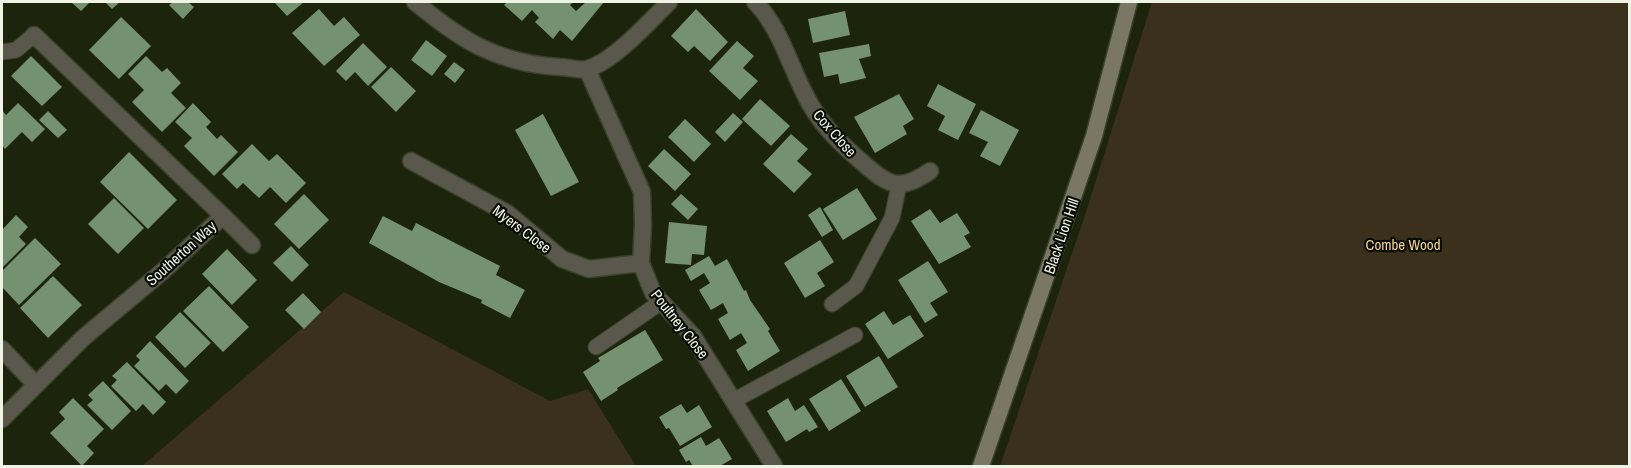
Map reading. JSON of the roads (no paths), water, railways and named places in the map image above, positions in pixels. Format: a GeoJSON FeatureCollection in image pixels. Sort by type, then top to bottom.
{"type":"FeatureCollection","features":[{"type":"Feature","properties":{"kind":"main road","name":"Black Lion Hill"},"geometry":{"type":"LineString","coordinates":[[981,466],[1094,136],[1129,2]]}},
{"type":"Feature","properties":{"kind":"street"},"geometry":{"type":"LineString","coordinates":[[415,2],[470,44],[512,60],[587,69],[613,53],[641,31],[669,2]]}},
{"type":"Feature","properties":{"kind":"street","name":"Cox Close"},"geometry":{"type":"LineString","coordinates":[[755,2],[776,31],[809,102],[825,126],[881,179],[899,185]]}},
{"type":"Feature","properties":{"kind":"street","name":"Southerton Way"},"geometry":{"type":"LineString","coordinates":[[2,419],[83,338],[163,271],[223,216],[34,35]]}},
{"type":"Feature","properties":{"kind":"street","name":"Poultney Close"},"geometry":{"type":"LineString","coordinates":[[587,69],[642,192],[643,225],[640,262],[653,293],[693,336],[774,466]]}},
{"type":"Feature","properties":{"kind":"street","name":"Myers Close"},"geometry":{"type":"LineString","coordinates":[[411,161],[507,213],[562,259],[589,269],[640,262]]}},
{"type":"Feature","properties":{"kind":"street"},"geometry":{"type":"LineString","coordinates":[[899,185],[915,181],[930,171]]}},
{"type":"Feature","properties":{"kind":"street"},"geometry":{"type":"LineString","coordinates":[[223,216],[252,245]]}},
{"type":"Feature","properties":{"kind":"street"},"geometry":{"type":"LineString","coordinates":[[2,349],[36,385]]}},
{"type":"Feature","properties":{"kind":"lane"},"geometry":{"type":"LineString","coordinates":[[2,52],[16,50],[34,35]]}},
{"type":"Feature","properties":{"kind":"lane"},"geometry":{"type":"LineString","coordinates":[[832,303],[856,286],[892,218],[899,185]]}},
{"type":"Feature","properties":{"kind":"lane"},"geometry":{"type":"LineString","coordinates":[[596,347],[661,302]]}},
{"type":"Feature","properties":{"kind":"lane"},"geometry":{"type":"LineString","coordinates":[[733,401],[855,335]]}},
{"type":"Feature","properties":{"kind":"park label","name":"Combe Wood"},"geometry":{"type":"Point","coordinates":[1403,244]}}]}
